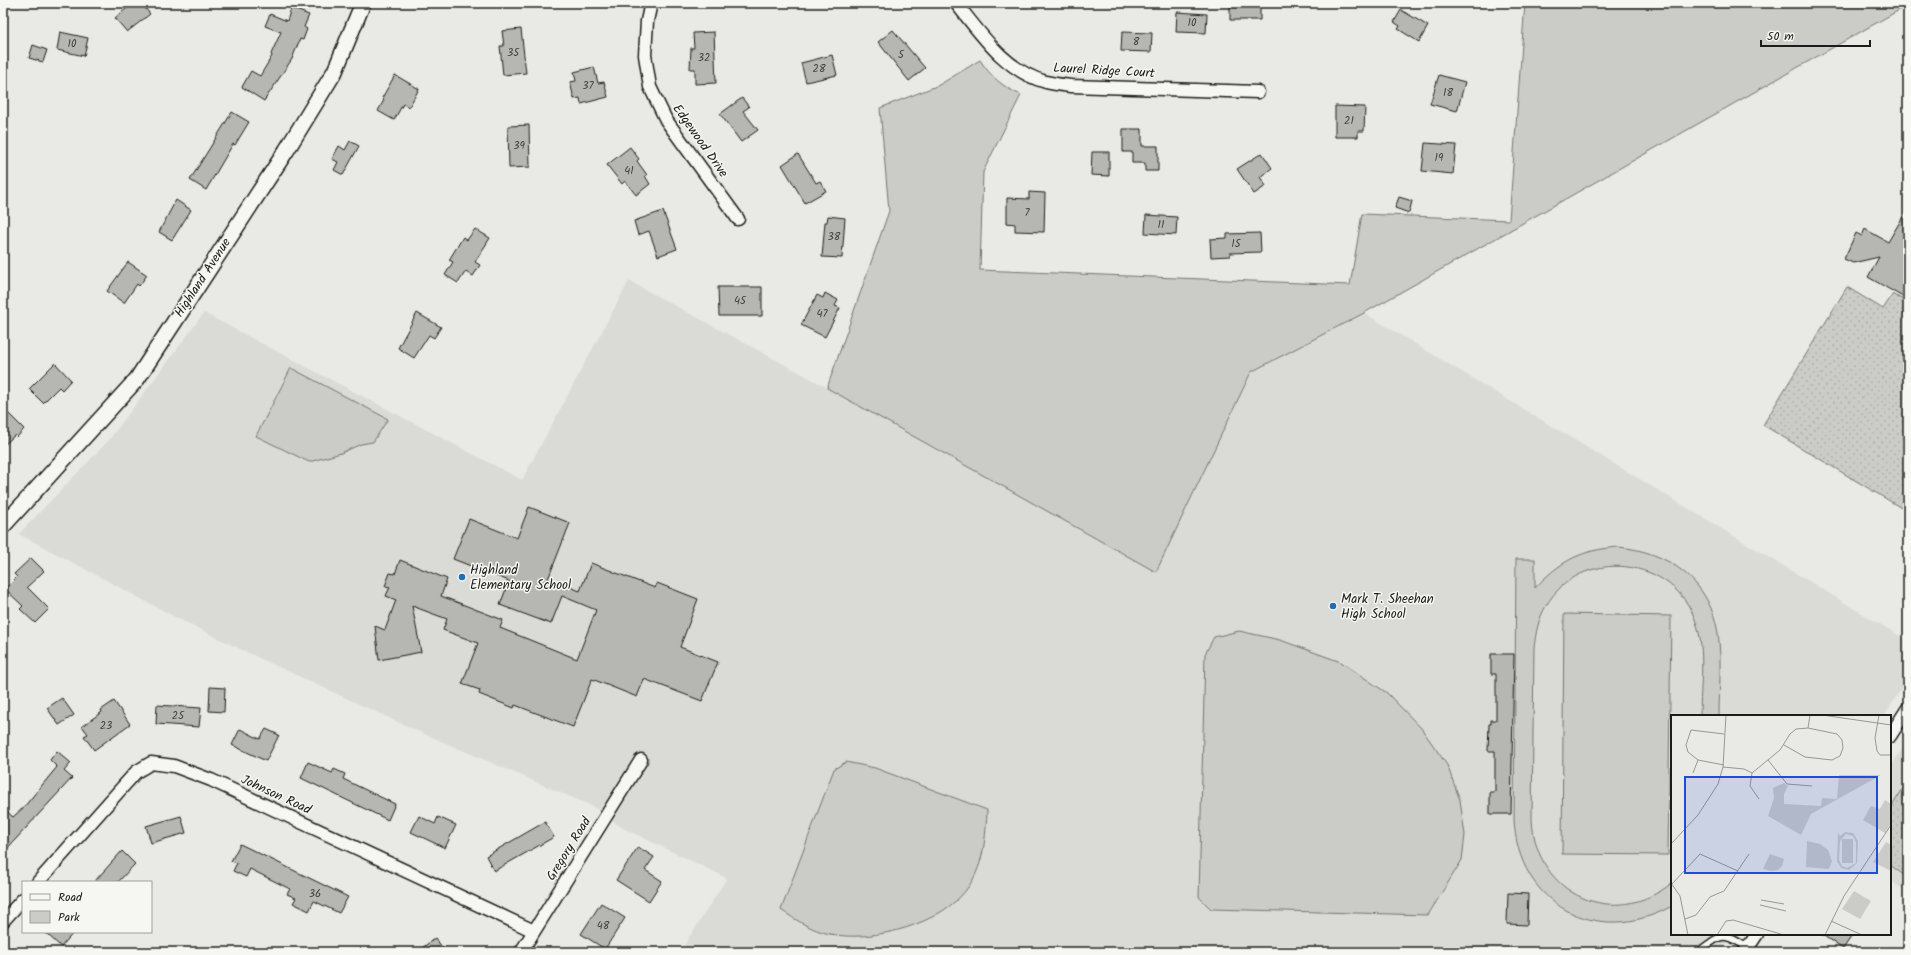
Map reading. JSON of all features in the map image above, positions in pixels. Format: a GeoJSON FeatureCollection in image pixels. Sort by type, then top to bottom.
{"type":"FeatureCollection","features":[{"type":"Feature","properties":{"kind":"street","name":"Highland Avenue"},"geometry":{"type":"LineString","coordinates":[[3,526],[136,379],[286,151],[335,71],[363,3]]}},
{"type":"Feature","properties":{"kind":"street","name":"Edgewood Drive"},"geometry":{"type":"LineString","coordinates":[[651,3],[647,21],[645,55],[650,87],[666,120],[738,219]]}},
{"type":"Feature","properties":{"kind":"street","name":"Laurel Ridge Court"},"geometry":{"type":"LineString","coordinates":[[956,3],[994,51],[1016,68],[1046,82],[1071,86],[1258,92]]}},
{"type":"Feature","properties":{"kind":"street"},"geometry":{"type":"LineString","coordinates":[[1891,734],[1908,708]]}},
{"type":"Feature","properties":{"kind":"street","name":"Gregory Road"},"geometry":{"type":"LineString","coordinates":[[521,952],[641,760]]}},
{"type":"Feature","properties":{"kind":"street","name":"Johnson Road"},"geometry":{"type":"LineString","coordinates":[[39,881],[136,772],[151,763],[174,766],[211,780],[534,931]]}},
{"type":"Feature","properties":{"kind":"street"},"geometry":{"type":"LineString","coordinates":[[3,921],[22,900]]}},
{"type":"Feature","properties":{"kind":"street"},"geometry":{"type":"LineString","coordinates":[[1747,950],[1757,935]]}},
{"type":"Feature","properties":{"kind":"lane"},"geometry":{"type":"LineString","coordinates":[[1698,952],[1717,937],[1730,936],[1747,950]]}},
{"type":"Feature","properties":{"kind":"shaded area","name":"Mark T. Sheehan High School"},"geometry":{"type":"Polygon","coordinates":[[[629,281],[882,417],[1156,572],[1251,372],[1364,313],[1908,641],[1908,678],[1885,715],[1671,715],[1671,935],[1734,935],[1721,952],[680,952],[727,878],[621,827],[594,807],[411,728],[255,656],[179,619],[19,534],[109,440],[204,313],[522,480],[629,281]]]}},
{"type":"Feature","properties":{"kind":"shaded area"},"geometry":{"type":"Polygon","coordinates":[[[1908,739],[1908,893],[1891,881],[1891,766],[1908,739]]]}},
{"type":"Feature","properties":{"kind":"green space"},"geometry":{"type":"Polygon","coordinates":[[[1525,3],[1908,3],[1908,5],[1364,313],[1251,372],[1156,572],[827,388],[889,211],[880,108],[939,85],[980,60],[998,81],[1021,95],[983,172],[980,270],[1350,285],[1362,214],[1509,220],[1525,3]]]}},
{"type":"Feature","properties":{"kind":"green space"},"geometry":{"type":"Polygon","coordinates":[[[1847,287],[1883,309],[1893,294],[1908,303],[1908,512],[1763,425],[1847,287]]]}},
{"type":"Feature","properties":{"kind":"green space"},"geometry":{"type":"Polygon","coordinates":[[[291,368],[388,419],[373,442],[361,444],[341,453],[309,462],[256,436],[291,368]]]}},
{"type":"Feature","properties":{"kind":"green space"},"geometry":{"type":"Polygon","coordinates":[[[1618,547],[1654,555],[1670,562],[1684,572],[1696,584],[1706,598],[1713,615],[1718,633],[1720,664],[1719,715],[1700,715],[1702,656],[1696,622],[1685,600],[1668,583],[1648,572],[1626,567],[1603,567],[1581,574],[1561,587],[1546,606],[1541,616],[1534,647],[1532,820],[1537,846],[1547,868],[1562,885],[1581,897],[1603,903],[1626,904],[1649,897],[1671,884],[1671,906],[1644,918],[1616,922],[1590,919],[1566,910],[1546,895],[1529,874],[1519,849],[1514,819],[1516,559],[1535,559],[1535,588],[1553,571],[1572,558],[1593,551],[1618,547]]]}},
{"type":"Feature","properties":{"kind":"green space"},"geometry":{"type":"Polygon","coordinates":[[[1564,614],[1671,616],[1668,855],[1562,854],[1564,614]]]}},
{"type":"Feature","properties":{"kind":"green space"},"geometry":{"type":"Polygon","coordinates":[[[1239,631],[1280,640],[1341,662],[1387,693],[1421,728],[1447,765],[1460,800],[1465,835],[1462,860],[1428,915],[1211,909],[1199,897],[1205,654],[1214,637],[1239,631]]]}},
{"type":"Feature","properties":{"kind":"green space"},"geometry":{"type":"Polygon","coordinates":[[[846,762],[875,768],[987,810],[983,849],[978,868],[969,886],[958,899],[943,911],[906,928],[866,936],[847,936],[830,934],[816,930],[781,910],[834,769],[846,762]]]}},
{"type":"Feature","properties":{"kind":"green space"},"geometry":{"type":"Polygon","coordinates":[[[1908,781],[1908,878],[1891,866],[1891,807],[1908,781]]]}},
{"type":"Feature","properties":{"kind":"building"},"geometry":{"type":"Polygon","coordinates":[[[133,3],[141,3],[150,14],[127,32],[115,18],[133,3]]]}},
{"type":"Feature","properties":{"kind":"building"},"geometry":{"type":"Polygon","coordinates":[[[1230,3],[1260,3],[1260,20],[1230,20],[1230,3]]]}},
{"type":"Feature","properties":{"kind":"building"},"geometry":{"type":"Polygon","coordinates":[[[291,8],[309,15],[304,27],[307,29],[303,40],[300,39],[292,59],[264,101],[242,87],[251,71],[260,76],[272,56],[271,54],[281,32],[265,26],[270,14],[287,21],[291,8]]]}},
{"type":"Feature","properties":{"kind":"building"},"geometry":{"type":"Polygon","coordinates":[[[1401,10],[1428,26],[1419,42],[1398,29],[1400,26],[1394,22],[1401,10]]]}},
{"type":"Feature","properties":{"kind":"building"},"geometry":{"type":"Polygon","coordinates":[[[1177,12],[1207,14],[1206,33],[1176,32],[1177,12]]]}},
{"type":"Feature","properties":{"kind":"building"},"geometry":{"type":"Polygon","coordinates":[[[521,29],[526,73],[503,75],[500,46],[504,46],[502,31],[521,29]]]}},
{"type":"Feature","properties":{"kind":"building"},"geometry":{"type":"Polygon","coordinates":[[[893,30],[925,68],[909,81],[878,42],[893,30]]]}},
{"type":"Feature","properties":{"kind":"building"},"geometry":{"type":"Polygon","coordinates":[[[60,32],[88,38],[84,56],[57,50],[60,32]]]}},
{"type":"Feature","properties":{"kind":"building"},"geometry":{"type":"Polygon","coordinates":[[[714,32],[716,83],[695,84],[695,69],[690,69],[691,48],[694,48],[693,33],[714,32]]]}},
{"type":"Feature","properties":{"kind":"building"},"geometry":{"type":"Polygon","coordinates":[[[1122,32],[1152,33],[1151,52],[1121,51],[1122,32]]]}},
{"type":"Feature","properties":{"kind":"building"},"geometry":{"type":"Polygon","coordinates":[[[33,45],[47,50],[43,62],[29,58],[33,45]]]}},
{"type":"Feature","properties":{"kind":"building"},"geometry":{"type":"Polygon","coordinates":[[[832,55],[837,75],[806,82],[801,63],[832,55]]]}},
{"type":"Feature","properties":{"kind":"building"},"geometry":{"type":"Polygon","coordinates":[[[594,67],[598,83],[604,82],[608,97],[581,104],[580,98],[574,99],[570,82],[576,81],[574,72],[594,67]]]}},
{"type":"Feature","properties":{"kind":"building"},"geometry":{"type":"Polygon","coordinates":[[[395,75],[419,89],[409,107],[403,104],[394,120],[378,111],[384,100],[382,98],[395,75]]]}},
{"type":"Feature","properties":{"kind":"building"},"geometry":{"type":"Polygon","coordinates":[[[1439,75],[1465,82],[1457,111],[1430,104],[1439,75]]]}},
{"type":"Feature","properties":{"kind":"building"},"geometry":{"type":"Polygon","coordinates":[[[742,98],[749,107],[743,111],[758,130],[741,142],[720,114],[742,98]]]}},
{"type":"Feature","properties":{"kind":"building"},"geometry":{"type":"Polygon","coordinates":[[[1335,106],[1365,107],[1364,131],[1358,131],[1358,137],[1335,137],[1335,106]]]}},
{"type":"Feature","properties":{"kind":"building"},"geometry":{"type":"Polygon","coordinates":[[[232,112],[249,122],[235,145],[233,144],[206,190],[190,180],[232,112]]]}},
{"type":"Feature","properties":{"kind":"building"},"geometry":{"type":"Polygon","coordinates":[[[529,125],[530,167],[509,168],[508,126],[529,125]]]}},
{"type":"Feature","properties":{"kind":"building"},"geometry":{"type":"Polygon","coordinates":[[[1123,129],[1142,129],[1142,146],[1158,146],[1158,171],[1145,171],[1145,163],[1132,163],[1132,152],[1123,152],[1123,129]]]}},
{"type":"Feature","properties":{"kind":"building"},"geometry":{"type":"Polygon","coordinates":[[[350,141],[359,146],[343,175],[334,170],[338,162],[332,159],[339,146],[345,150],[350,141]]]}},
{"type":"Feature","properties":{"kind":"building"},"geometry":{"type":"Polygon","coordinates":[[[1425,143],[1456,145],[1453,174],[1422,171],[1425,143]]]}},
{"type":"Feature","properties":{"kind":"building"},"geometry":{"type":"Polygon","coordinates":[[[630,147],[639,159],[637,161],[647,175],[645,176],[650,184],[636,195],[625,181],[622,184],[607,165],[630,147]]]}},
{"type":"Feature","properties":{"kind":"building"},"geometry":{"type":"Polygon","coordinates":[[[1092,152],[1109,152],[1109,176],[1091,175],[1092,152]]]}},
{"type":"Feature","properties":{"kind":"building"},"geometry":{"type":"Polygon","coordinates":[[[1262,153],[1272,168],[1260,177],[1266,186],[1254,194],[1237,169],[1262,153]]]}},
{"type":"Feature","properties":{"kind":"building"},"geometry":{"type":"Polygon","coordinates":[[[798,154],[816,183],[820,181],[826,191],[805,203],[782,165],[798,154]]]}},
{"type":"Feature","properties":{"kind":"building"},"geometry":{"type":"Polygon","coordinates":[[[1029,192],[1045,193],[1044,232],[1015,231],[1015,224],[1007,223],[1007,198],[1029,199],[1029,192]]]}},
{"type":"Feature","properties":{"kind":"building"},"geometry":{"type":"Polygon","coordinates":[[[1399,197],[1412,201],[1409,213],[1395,208],[1399,197]]]}},
{"type":"Feature","properties":{"kind":"building"},"geometry":{"type":"Polygon","coordinates":[[[176,200],[191,210],[172,240],[159,232],[176,200]]]}},
{"type":"Feature","properties":{"kind":"building"},"geometry":{"type":"Polygon","coordinates":[[[1908,208],[1908,300],[1868,277],[1879,257],[1853,263],[1844,259],[1856,233],[1862,236],[1865,229],[1888,242],[1908,208]]]}},
{"type":"Feature","properties":{"kind":"building"},"geometry":{"type":"Polygon","coordinates":[[[663,211],[677,249],[658,256],[649,231],[638,235],[634,221],[663,211]]]}},
{"type":"Feature","properties":{"kind":"building"},"geometry":{"type":"Polygon","coordinates":[[[1146,215],[1177,217],[1176,235],[1145,233],[1146,215]]]}},
{"type":"Feature","properties":{"kind":"building"},"geometry":{"type":"Polygon","coordinates":[[[828,216],[845,218],[842,258],[822,257],[825,222],[827,222],[828,216]]]}},
{"type":"Feature","properties":{"kind":"building"},"geometry":{"type":"Polygon","coordinates":[[[475,229],[490,238],[475,262],[480,265],[473,276],[466,271],[458,283],[445,275],[453,262],[449,260],[463,237],[467,240],[475,229]]]}},
{"type":"Feature","properties":{"kind":"building"},"geometry":{"type":"Polygon","coordinates":[[[1260,233],[1261,252],[1230,253],[1230,256],[1211,257],[1210,239],[1227,238],[1227,234],[1260,233]]]}},
{"type":"Feature","properties":{"kind":"building"},"geometry":{"type":"Polygon","coordinates":[[[128,262],[147,275],[139,286],[137,284],[124,303],[107,291],[128,262]]]}},
{"type":"Feature","properties":{"kind":"building"},"geometry":{"type":"Polygon","coordinates":[[[718,287],[762,287],[762,316],[719,316],[718,287]]]}},
{"type":"Feature","properties":{"kind":"building"},"geometry":{"type":"Polygon","coordinates":[[[825,293],[838,300],[835,306],[840,308],[825,337],[801,325],[817,295],[823,298],[825,293]]]}},
{"type":"Feature","properties":{"kind":"building"},"geometry":{"type":"Polygon","coordinates":[[[417,313],[441,327],[434,338],[429,335],[414,358],[398,348],[417,313]]]}},
{"type":"Feature","properties":{"kind":"building"},"geometry":{"type":"Polygon","coordinates":[[[55,363],[71,380],[62,390],[59,387],[43,403],[29,389],[55,363]]]}},
{"type":"Feature","properties":{"kind":"building"},"geometry":{"type":"Polygon","coordinates":[[[3,408],[24,429],[17,437],[15,435],[3,446],[3,408]]]}},
{"type":"Feature","properties":{"kind":"building"},"geometry":{"type":"Polygon","coordinates":[[[529,507],[570,523],[548,579],[580,591],[591,563],[655,588],[657,583],[698,599],[680,647],[718,662],[702,701],[644,679],[637,697],[592,679],[573,727],[515,705],[514,708],[479,694],[480,690],[462,684],[478,643],[443,630],[447,619],[412,606],[421,652],[379,660],[375,626],[385,630],[396,600],[386,596],[390,587],[385,586],[390,573],[395,574],[400,560],[447,579],[441,596],[503,620],[500,628],[577,659],[596,610],[562,596],[551,624],[500,605],[509,581],[453,559],[469,519],[517,538],[529,507]]]}},
{"type":"Feature","properties":{"kind":"building"},"geometry":{"type":"Polygon","coordinates":[[[31,558],[44,571],[27,587],[49,609],[35,623],[20,609],[23,606],[5,589],[17,577],[14,574],[31,558]]]}},
{"type":"Feature","properties":{"kind":"building"},"geometry":{"type":"Polygon","coordinates":[[[1491,654],[1514,654],[1511,814],[1490,814],[1490,792],[1495,792],[1495,751],[1488,751],[1489,724],[1491,724],[1491,720],[1496,720],[1496,674],[1491,674],[1491,654]]]}},
{"type":"Feature","properties":{"kind":"building"},"geometry":{"type":"Polygon","coordinates":[[[210,687],[225,688],[224,712],[209,711],[210,687]]]}},
{"type":"Feature","properties":{"kind":"building"},"geometry":{"type":"Polygon","coordinates":[[[62,698],[74,715],[59,725],[47,708],[62,698]]]}},
{"type":"Feature","properties":{"kind":"building"},"geometry":{"type":"Polygon","coordinates":[[[114,701],[130,724],[94,750],[84,736],[88,734],[82,726],[102,712],[101,710],[114,701]]]}},
{"type":"Feature","properties":{"kind":"building"},"geometry":{"type":"Polygon","coordinates":[[[157,705],[201,708],[199,727],[156,724],[157,705]]]}},
{"type":"Feature","properties":{"kind":"building"},"geometry":{"type":"Polygon","coordinates":[[[240,729],[260,739],[266,729],[279,735],[266,761],[232,745],[240,729]]]}},
{"type":"Feature","properties":{"kind":"building"},"geometry":{"type":"Polygon","coordinates":[[[57,751],[71,763],[64,771],[72,778],[3,853],[3,808],[13,817],[24,807],[57,767],[50,760],[57,751]]]}},
{"type":"Feature","properties":{"kind":"building"},"geometry":{"type":"Polygon","coordinates":[[[308,762],[332,773],[334,769],[345,774],[343,779],[395,804],[388,820],[301,778],[308,762]]]}},
{"type":"Feature","properties":{"kind":"building"},"geometry":{"type":"Polygon","coordinates":[[[181,816],[186,833],[151,843],[146,826],[181,816]]]}},
{"type":"Feature","properties":{"kind":"building"},"geometry":{"type":"Polygon","coordinates":[[[419,816],[435,824],[438,817],[456,825],[445,848],[411,832],[419,816]]]}},
{"type":"Feature","properties":{"kind":"building"},"geometry":{"type":"Polygon","coordinates":[[[545,822],[554,837],[494,871],[486,856],[545,822]]]}},
{"type":"Feature","properties":{"kind":"building"},"geometry":{"type":"Polygon","coordinates":[[[240,844],[348,897],[339,913],[314,901],[309,911],[293,903],[296,898],[287,894],[290,889],[250,869],[246,877],[233,871],[237,863],[231,861],[240,844]]]}},
{"type":"Feature","properties":{"kind":"building"},"geometry":{"type":"Polygon","coordinates":[[[638,847],[654,857],[645,870],[662,881],[649,901],[616,880],[638,847]]]}},
{"type":"Feature","properties":{"kind":"building"},"geometry":{"type":"Polygon","coordinates":[[[122,851],[135,864],[119,881],[95,881],[122,851]]]}},
{"type":"Feature","properties":{"kind":"building"},"geometry":{"type":"Polygon","coordinates":[[[1508,893],[1528,894],[1527,925],[1507,924],[1508,893]]]}},
{"type":"Feature","properties":{"kind":"building"},"geometry":{"type":"Polygon","coordinates":[[[601,903],[625,918],[605,949],[581,934],[601,903]]]}},
{"type":"Feature","properties":{"kind":"building"},"geometry":{"type":"Polygon","coordinates":[[[46,933],[73,933],[61,947],[46,933]]]}},
{"type":"Feature","properties":{"kind":"building"},"geometry":{"type":"Polygon","coordinates":[[[1822,935],[1852,935],[1843,949],[1822,935]]]}},
{"type":"Feature","properties":{"kind":"building"},"geometry":{"type":"Polygon","coordinates":[[[435,938],[446,952],[417,952],[435,938]]]}},
{"type":"Feature","properties":{"kind":"place","name":"Highland Elementary School"},"geometry":{"type":"Point","coordinates":[462,577]}},
{"type":"Feature","properties":{"kind":"place","name":"Mark T. Sheehan High School"},"geometry":{"type":"Point","coordinates":[1333,606]}}]}
